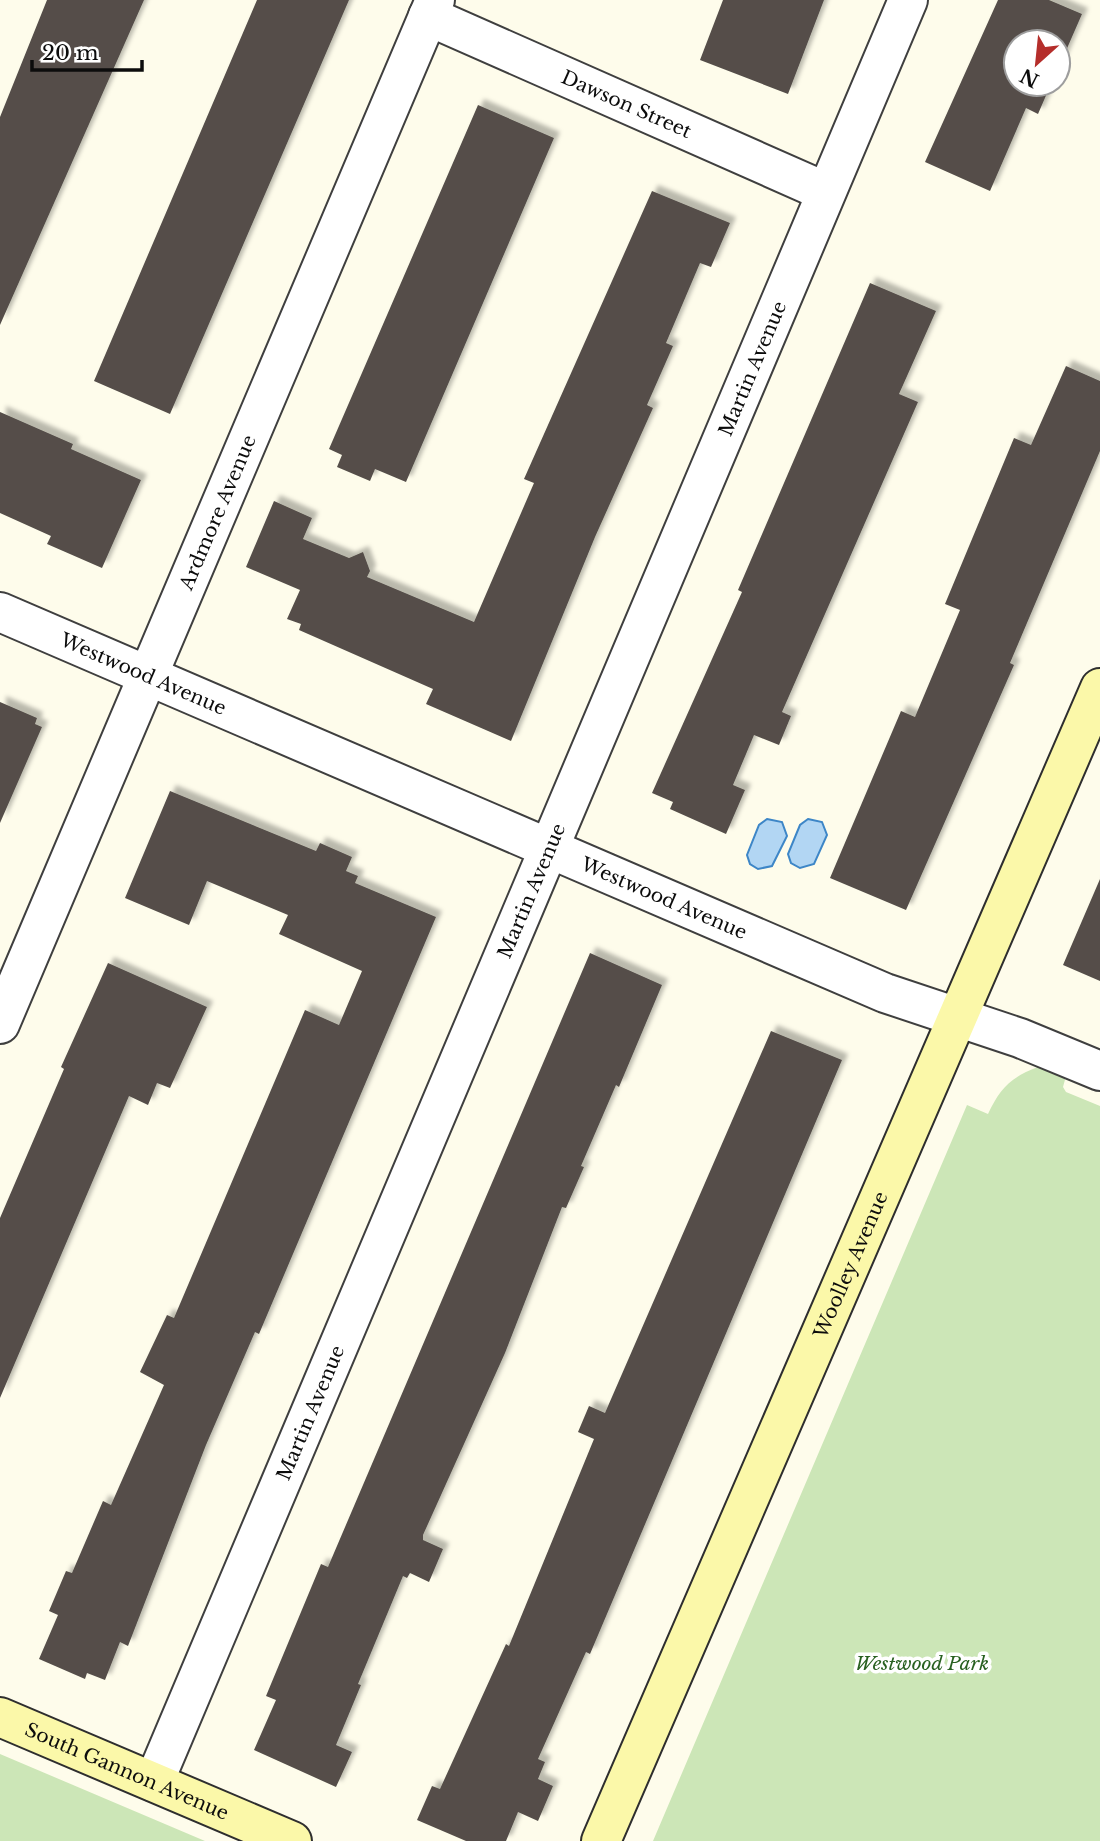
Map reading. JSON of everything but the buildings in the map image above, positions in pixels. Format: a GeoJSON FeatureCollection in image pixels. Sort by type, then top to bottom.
{"type":"FeatureCollection","features":[{"type":"Feature","properties":{"kind":"street","name":"Martin Avenue"},"geometry":{"type":"LineString","coordinates":[[154,1782],[908,0]]}},
{"type":"Feature","properties":{"kind":"street","name":"Dawson Street"},"geometry":{"type":"LineString","coordinates":[[432,8],[826,192]]}},
{"type":"Feature","properties":{"kind":"street","name":"Ardmore Avenue"},"geometry":{"type":"LineString","coordinates":[[0,1024],[432,8]]}},
{"type":"Feature","properties":{"kind":"street","name":"Westwood Avenue"},"geometry":{"type":"LineString","coordinates":[[0,612],[885,993],[1020,1038],[1100,1071]]}},
{"type":"Feature","properties":{"kind":"street","name":"Woolley Avenue"},"geometry":{"type":"LineString","coordinates":[[601,1841],[1100,688]]}},
{"type":"Feature","properties":{"kind":"street","name":"South Gannon Avenue"},"geometry":{"type":"LineString","coordinates":[[0,1717],[292,1841]]}},
{"type":"Feature","properties":{"kind":"green space","name":"Westwood Park"},"geometry":{"type":"Polygon","coordinates":[[[1038,1067],[1066,1076],[1063,1087],[1066,1092],[1100,1106],[1100,1841],[653,1841],[967,1105],[988,1114],[1007,1084],[1038,1067]]]}},
{"type":"Feature","properties":{"kind":"green space"},"geometry":{"type":"Polygon","coordinates":[[[0,1754],[205,1841],[0,1841],[0,1754]]]}},
{"type":"Feature","properties":{"kind":"water"},"geometry":{"type":"Polygon","coordinates":[[[767,819],[782,822],[787,836],[772,866],[758,869],[750,864],[747,855],[759,825],[767,819]]]}},
{"type":"Feature","properties":{"kind":"water"},"geometry":{"type":"Polygon","coordinates":[[[808,819],[822,822],[827,835],[814,864],[800,868],[791,863],[788,854],[800,825],[808,819]]]}}]}
